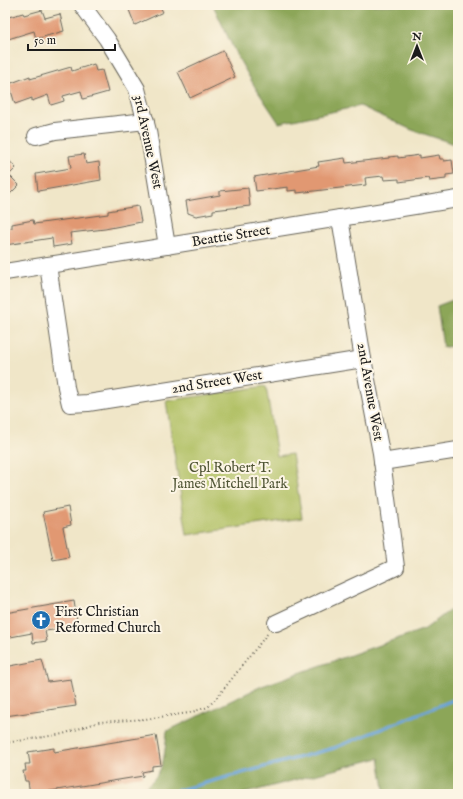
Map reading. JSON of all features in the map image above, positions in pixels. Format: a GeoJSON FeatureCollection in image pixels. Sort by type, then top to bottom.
{"type":"FeatureCollection","features":[{"type":"Feature","properties":{"kind":"street","name":"3rd Avenue West"},"geometry":{"type":"LineString","coordinates":[[82,5],[107,39],[132,80],[140,99],[146,120],[167,246]]}},
{"type":"Feature","properties":{"kind":"street"},"geometry":{"type":"LineString","coordinates":[[36,136],[55,131],[146,120]]}},
{"type":"Feature","properties":{"kind":"street","name":"Beattie Street"},"geometry":{"type":"LineString","coordinates":[[5,272],[458,199]]}},
{"type":"Feature","properties":{"kind":"street","name":"2nd Avenue West"},"geometry":{"type":"LineString","coordinates":[[276,623],[396,567],[382,462],[363,359],[340,218]]}},
{"type":"Feature","properties":{"kind":"street","name":"2nd Street West"},"geometry":{"type":"LineString","coordinates":[[48,265],[66,387],[70,404],[88,403],[363,359]]}},
{"type":"Feature","properties":{"kind":"street"},"geometry":{"type":"LineString","coordinates":[[382,462],[458,450]]}},
{"type":"Feature","properties":{"kind":"path"},"geometry":{"type":"LineString","coordinates":[[5,743],[63,734],[99,722],[145,719],[190,713],[208,707],[276,623]]}},
{"type":"Feature","properties":{"kind":"green space"},"geometry":{"type":"Polygon","coordinates":[[[213,5],[458,5],[458,145],[412,130],[360,106],[279,123],[255,87],[236,54],[213,5]]]}},
{"type":"Feature","properties":{"kind":"green space"},"geometry":{"type":"Polygon","coordinates":[[[458,298],[458,346],[443,347],[437,306],[458,298]]]}},
{"type":"Feature","properties":{"kind":"green space","name":"Cpl Robert T. James Mitchell Park"},"geometry":{"type":"Polygon","coordinates":[[[266,386],[277,456],[292,454],[302,518],[187,535],[166,401],[266,386]]]}},
{"type":"Feature","properties":{"kind":"green space"},"geometry":{"type":"Polygon","coordinates":[[[458,604],[458,794],[385,794],[379,758],[242,794],[134,794],[151,782],[161,768],[165,752],[167,731],[262,686],[425,629],[458,604]]]}},
{"type":"Feature","properties":{"kind":"building"},"geometry":{"type":"Polygon","coordinates":[[[127,5],[159,5],[163,12],[135,25],[127,5]]]}},
{"type":"Feature","properties":{"kind":"building"},"geometry":{"type":"Polygon","coordinates":[[[42,10],[45,18],[60,14],[64,31],[36,39],[34,31],[5,40],[5,18],[42,10]]]}},
{"type":"Feature","properties":{"kind":"building"},"geometry":{"type":"Polygon","coordinates":[[[223,51],[235,77],[190,98],[178,72],[223,51]]]}},
{"type":"Feature","properties":{"kind":"building"},"geometry":{"type":"Polygon","coordinates":[[[94,64],[96,71],[102,70],[108,92],[83,99],[81,91],[63,96],[64,101],[51,105],[48,95],[32,101],[32,98],[15,104],[9,84],[30,76],[30,79],[71,67],[72,71],[94,64]]]}},
{"type":"Feature","properties":{"kind":"building"},"geometry":{"type":"Polygon","coordinates":[[[84,154],[86,164],[99,162],[101,180],[38,191],[36,174],[71,168],[69,156],[84,154]]]}},
{"type":"Feature","properties":{"kind":"building"},"geometry":{"type":"Polygon","coordinates":[[[420,155],[420,158],[439,155],[440,159],[444,159],[444,161],[452,160],[454,174],[446,175],[446,179],[429,181],[428,178],[399,182],[399,179],[384,180],[383,176],[365,178],[366,185],[297,193],[297,190],[288,191],[288,187],[256,191],[254,177],[319,166],[318,162],[345,158],[346,163],[398,156],[398,158],[420,155]]]}},
{"type":"Feature","properties":{"kind":"building"},"geometry":{"type":"Polygon","coordinates":[[[5,156],[16,168],[9,175],[19,185],[5,199],[5,156]]]}},
{"type":"Feature","properties":{"kind":"building"},"geometry":{"type":"Polygon","coordinates":[[[248,188],[250,206],[213,210],[213,213],[196,216],[188,213],[186,201],[220,195],[220,191],[248,188]]]}},
{"type":"Feature","properties":{"kind":"building"},"geometry":{"type":"Polygon","coordinates":[[[138,206],[141,222],[105,229],[70,233],[72,244],[53,247],[52,238],[5,245],[5,229],[12,228],[12,224],[33,220],[34,224],[108,214],[108,211],[138,206]]]}},
{"type":"Feature","properties":{"kind":"building"},"geometry":{"type":"Polygon","coordinates":[[[68,507],[71,525],[63,527],[69,557],[53,560],[43,512],[68,507]]]}},
{"type":"Feature","properties":{"kind":"building","name":"First Christian Reformed Church"},"geometry":{"type":"Polygon","coordinates":[[[74,601],[78,627],[45,631],[47,641],[33,643],[32,633],[5,638],[5,613],[74,601]]]}},
{"type":"Feature","properties":{"kind":"building"},"geometry":{"type":"Polygon","coordinates":[[[42,660],[48,682],[71,679],[76,706],[5,716],[5,667],[42,660]]]}},
{"type":"Feature","properties":{"kind":"building"},"geometry":{"type":"Polygon","coordinates":[[[156,735],[161,765],[152,766],[152,770],[142,772],[143,776],[30,794],[28,781],[25,781],[23,771],[26,771],[25,764],[30,764],[28,752],[54,748],[54,752],[156,735]]]}},
{"type":"Feature","properties":{"kind":"waterway"},"geometry":{"type":"LineString","coordinates":[[172,794],[176,791],[334,748],[458,698]]}},
{"type":"Feature","properties":{"kind":"place","name":"First Christian Reformed Church"},"geometry":{"type":"Point","coordinates":[41,620]}}]}
